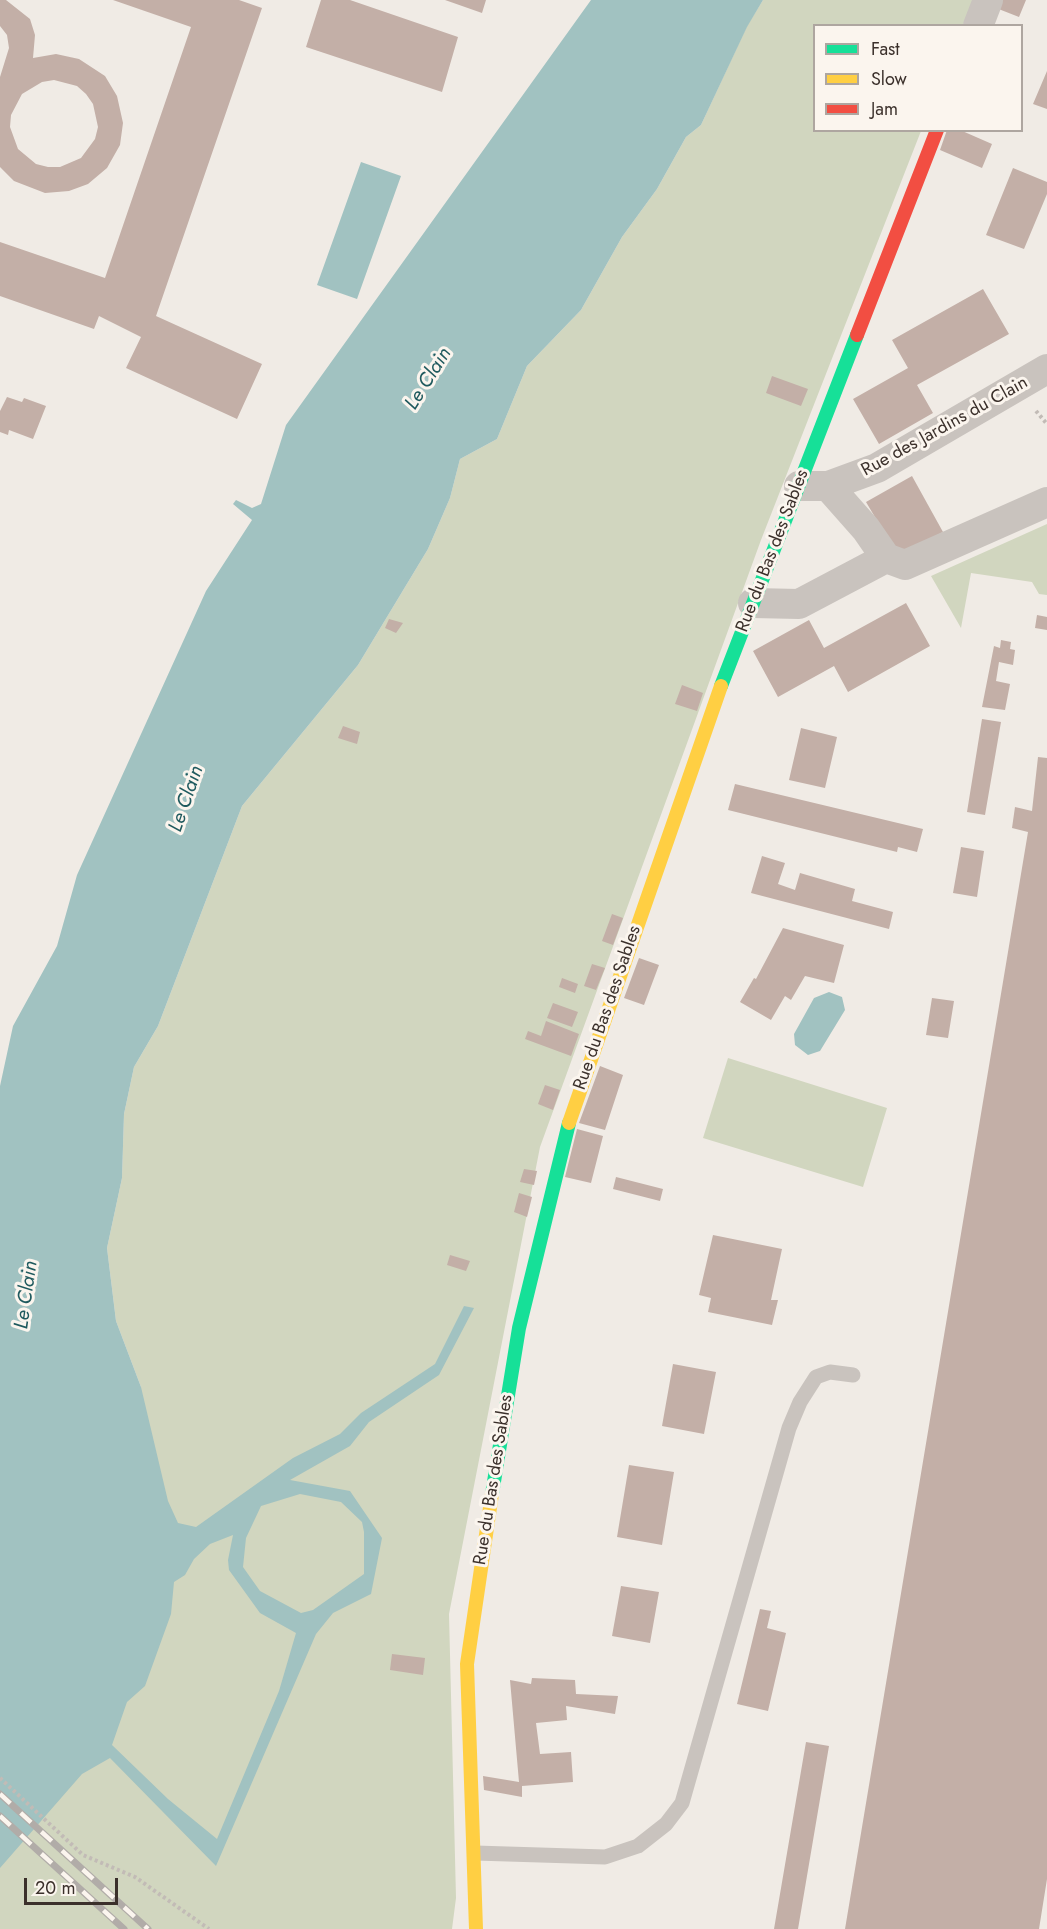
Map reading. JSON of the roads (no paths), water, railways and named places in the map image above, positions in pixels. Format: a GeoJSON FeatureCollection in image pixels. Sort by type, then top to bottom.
{"type":"FeatureCollection","features":[{"type":"Feature","properties":{"kind":"street"},"geometry":{"type":"LineString","coordinates":[[979,24],[988,0]]}},
{"type":"Feature","properties":{"kind":"street","name":"Rue du Bas des Sables"},"geometry":{"type":"LineString","coordinates":[[476,1929],[476,1852],[467,1665],[474,1604],[519,1328],[564,1136],[714,704],[753,603],[813,486],[936,132]]}},
{"type":"Feature","properties":{"kind":"street","name":"Rue des Jardins du Clain"},"geometry":{"type":"LineString","coordinates":[[813,486],[877,468],[1047,369]]}},
{"type":"Feature","properties":{"kind":"street"},"geometry":{"type":"LineString","coordinates":[[813,486],[866,528],[886,558],[905,565],[1047,502]]}},
{"type":"Feature","properties":{"kind":"street"},"geometry":{"type":"LineString","coordinates":[[753,603],[799,604],[886,558]]}},
{"type":"Feature","properties":{"kind":"lane"},"geometry":{"type":"LineString","coordinates":[[476,1852],[605,1857],[638,1846],[666,1824],[682,1803],[789,1428],[803,1396],[816,1377],[830,1372],[853,1375]]}},
{"type":"Feature","properties":{"kind":"water","name":"Le Clain"},"geometry":{"type":"Polygon","coordinates":[[[591,0],[763,0],[747,27],[701,125],[686,137],[657,189],[622,237],[581,310],[527,366],[497,439],[460,459],[450,498],[428,549],[358,665],[242,806],[158,1026],[134,1067],[124,1114],[122,1178],[107,1248],[116,1321],[141,1387],[168,1501],[178,1523],[196,1527],[293,1458],[340,1434],[361,1413],[435,1364],[464,1306],[474,1308],[439,1375],[369,1422],[350,1446],[290,1480],[350,1491],[382,1538],[371,1594],[333,1613],[316,1634],[216,1866],[110,1758],[82,1774],[0,1868],[0,1086],[13,1026],[57,946],[77,875],[206,591],[252,520],[233,504],[236,500],[252,508],[261,504],[286,425],[591,0]],[[300,1494],[261,1506],[246,1538],[243,1567],[260,1591],[301,1613],[313,1610],[364,1574],[364,1532],[362,1522],[341,1502],[300,1494]],[[233,1535],[210,1544],[194,1559],[185,1575],[174,1582],[171,1614],[145,1686],[127,1702],[112,1745],[168,1799],[217,1839],[279,1691],[296,1633],[260,1613],[229,1570],[228,1560],[233,1535]]]}},
{"type":"Feature","properties":{"kind":"water"},"geometry":{"type":"Polygon","coordinates":[[[361,162],[401,176],[357,299],[317,285],[361,162]]]}},
{"type":"Feature","properties":{"kind":"water"},"geometry":{"type":"Polygon","coordinates":[[[829,992],[842,997],[845,1010],[820,1051],[808,1055],[795,1045],[794,1034],[814,998],[829,992]]]}},
{"type":"Feature","properties":{"kind":"railway"},"geometry":{"type":"LineString","coordinates":[[0,1794],[148,1929]]}},
{"type":"Feature","properties":{"kind":"railway"},"geometry":{"type":"LineString","coordinates":[[0,1816],[124,1929]]}}]}
